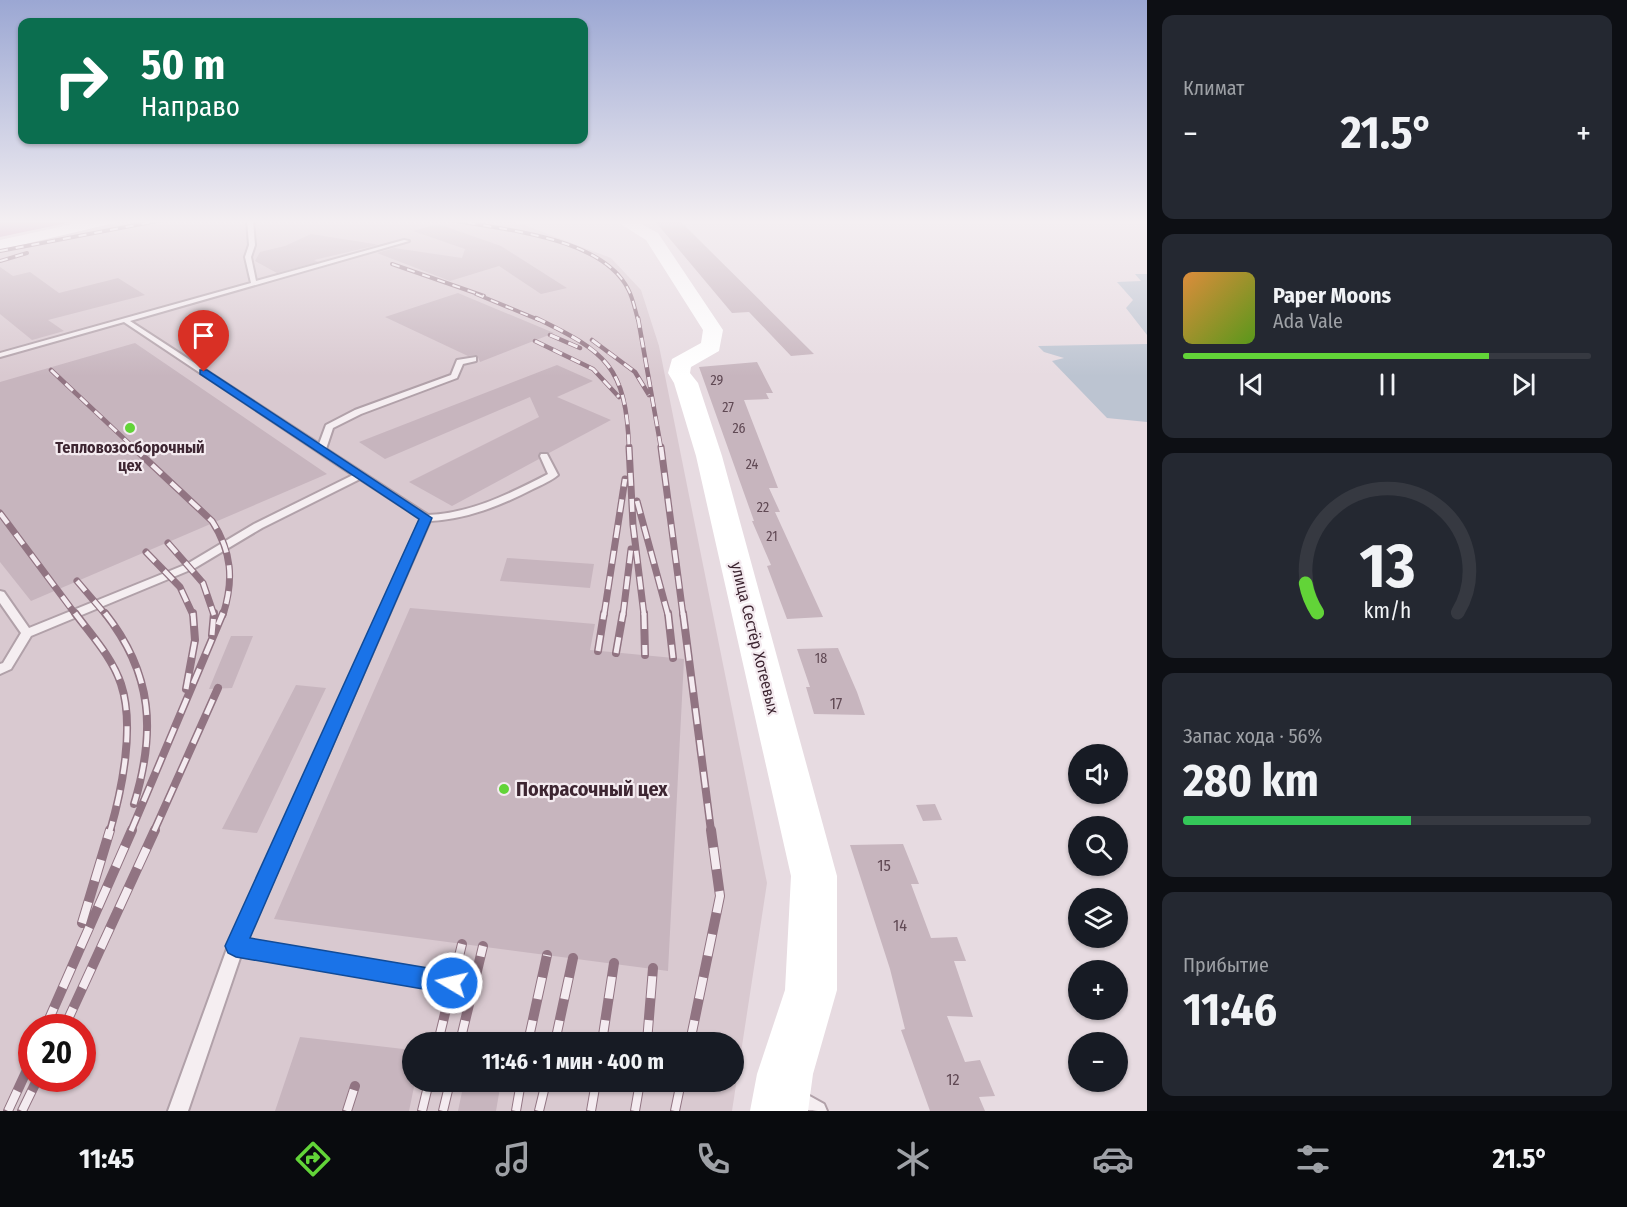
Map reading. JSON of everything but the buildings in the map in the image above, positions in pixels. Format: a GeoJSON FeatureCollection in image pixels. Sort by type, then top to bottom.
{"type":"FeatureCollection","features":[{"type":"Feature","properties":{"kind":"street","name":"улица Сестёр Хотеевых"},"geometry":{"type":"LineString","coordinates":[[675,272],[713,330],[711,346],[680,364],[679,373],[686,383],[709,456],[814,876],[811,990],[781,1101]]}},
{"type":"Feature","properties":{"kind":"lane"},"geometry":{"type":"LineString","coordinates":[[252,272],[255,284]]}},
{"type":"Feature","properties":{"kind":"lane"},"geometry":{"type":"LineString","coordinates":[[0,355],[298,272]]}},
{"type":"Feature","properties":{"kind":"lane"},"geometry":{"type":"LineString","coordinates":[[125,320],[426,518],[449,518],[487,509],[553,475],[544,456]]}},
{"type":"Feature","properties":{"kind":"lane"},"geometry":{"type":"LineString","coordinates":[[321,450],[329,427],[358,412],[454,376],[460,362],[473,358]]}},
{"type":"Feature","properties":{"kind":"lane"},"geometry":{"type":"LineString","coordinates":[[0,670],[7,666],[27,633],[191,566],[258,526],[360,475]]}},
{"type":"Feature","properties":{"kind":"lane"},"geometry":{"type":"LineString","coordinates":[[178,1111],[236,946],[426,518]]}},
{"type":"Feature","properties":{"kind":"lane"},"geometry":{"type":"LineString","coordinates":[[0,595],[27,633]]}},
{"type":"Feature","properties":{"kind":"lane"},"geometry":{"type":"LineString","coordinates":[[236,946],[452,983]]}},
{"type":"Feature","properties":{"kind":"lane"},"geometry":{"type":"LineString","coordinates":[[781,1101],[817,1111]]}},
{"type":"Feature","properties":{"kind":"shaded area"},"geometry":{"type":"Polygon","coordinates":[[[0,272],[624,272],[641,290],[659,346],[767,883],[744,1033],[402,1032],[402,1092],[735,1092],[732,1111],[0,1111],[0,272]]]}},
{"type":"Feature","properties":{"kind":"shaded area"},"geometry":{"type":"Polygon","coordinates":[[[1135,274],[1147,274],[1147,335],[1126,308],[1133,300],[1117,282],[1141,281],[1135,274]]]}},
{"type":"Feature","properties":{"kind":"shaded area"},"geometry":{"type":"Polygon","coordinates":[[[1147,344],[1147,422],[1107,418],[1052,361],[1064,358],[1044,352],[1038,346],[1147,344]]]}},
{"type":"Feature","properties":{"kind":"railway"},"geometry":{"type":"LineString","coordinates":[[415,272],[484,296]]}},
{"type":"Feature","properties":{"kind":"railway"},"geometry":{"type":"LineString","coordinates":[[615,272],[628,289],[638,320]]}},
{"type":"Feature","properties":{"kind":"railway"},"geometry":{"type":"LineString","coordinates":[[476,294],[539,320]]}},
{"type":"Feature","properties":{"kind":"railway"},"geometry":{"type":"LineString","coordinates":[[536,318],[580,341],[608,365],[617,380],[623,398],[629,448]]}},
{"type":"Feature","properties":{"kind":"railway"},"geometry":{"type":"LineString","coordinates":[[638,318],[661,448]]}},
{"type":"Feature","properties":{"kind":"railway"},"geometry":{"type":"LineString","coordinates":[[550,335],[580,348]]}},
{"type":"Feature","properties":{"kind":"railway"},"geometry":{"type":"LineString","coordinates":[[592,340],[635,372],[649,395]]}},
{"type":"Feature","properties":{"kind":"railway"},"geometry":{"type":"LineString","coordinates":[[535,341],[593,369],[619,397]]}},
{"type":"Feature","properties":{"kind":"railway"},"geometry":{"type":"LineString","coordinates":[[51,370],[134,448]]}},
{"type":"Feature","properties":{"kind":"railway"},"geometry":{"type":"LineString","coordinates":[[133,447],[212,521],[219,533],[227,555],[230,578],[223,615]]}},
{"type":"Feature","properties":{"kind":"railway"},"geometry":{"type":"LineString","coordinates":[[629,447],[633,525],[644,615]]}},
{"type":"Feature","properties":{"kind":"railway"},"geometry":{"type":"LineString","coordinates":[[661,447],[683,615]]}},
{"type":"Feature","properties":{"kind":"railway"},"geometry":{"type":"LineString","coordinates":[[604,615],[625,479]]}},
{"type":"Feature","properties":{"kind":"railway"},"geometry":{"type":"LineString","coordinates":[[637,501],[668,615]]}},
{"type":"Feature","properties":{"kind":"railway"},"geometry":{"type":"LineString","coordinates":[[0,513],[76,615]]}},
{"type":"Feature","properties":{"kind":"railway"},"geometry":{"type":"LineString","coordinates":[[168,543],[203,583],[214,615]]}},
{"type":"Feature","properties":{"kind":"railway"},"geometry":{"type":"LineString","coordinates":[[623,615],[631,549]]}},
{"type":"Feature","properties":{"kind":"railway"},"geometry":{"type":"LineString","coordinates":[[146,552],[180,587],[193,615]]}},
{"type":"Feature","properties":{"kind":"railway"},"geometry":{"type":"LineString","coordinates":[[77,581],[106,615]]}},
{"type":"Feature","properties":{"kind":"railway"},"geometry":{"type":"LineString","coordinates":[[75,613],[112,665],[121,684],[125,701],[127,719],[125,758],[119,797],[110,831]]}},
{"type":"Feature","properties":{"kind":"railway"},"geometry":{"type":"LineString","coordinates":[[105,613],[133,658],[146,704],[146,752],[134,804]]}},
{"type":"Feature","properties":{"kind":"railway"},"geometry":{"type":"LineString","coordinates":[[186,689],[195,640],[193,613]]}},
{"type":"Feature","properties":{"kind":"railway"},"geometry":{"type":"LineString","coordinates":[[131,831],[223,613]]}},
{"type":"Feature","properties":{"kind":"railway"},"geometry":{"type":"LineString","coordinates":[[598,651],[604,613]]}},
{"type":"Feature","properties":{"kind":"railway"},"geometry":{"type":"LineString","coordinates":[[616,653],[623,613]]}},
{"type":"Feature","properties":{"kind":"railway"},"geometry":{"type":"LineString","coordinates":[[644,613],[645,655]]}},
{"type":"Feature","properties":{"kind":"railway"},"geometry":{"type":"LineString","coordinates":[[668,613],[673,658]]}},
{"type":"Feature","properties":{"kind":"railway"},"geometry":{"type":"LineString","coordinates":[[683,613],[711,831]]}},
{"type":"Feature","properties":{"kind":"railway"},"geometry":{"type":"LineString","coordinates":[[212,635],[214,615]]}},
{"type":"Feature","properties":{"kind":"railway"},"geometry":{"type":"LineString","coordinates":[[154,831],[218,688]]}},
{"type":"Feature","properties":{"kind":"railway"},"geometry":{"type":"LineString","coordinates":[[82,923],[110,830]]}},
{"type":"Feature","properties":{"kind":"railway"},"geometry":{"type":"LineString","coordinates":[[51,1014],[132,830]]}},
{"type":"Feature","properties":{"kind":"railway"},"geometry":{"type":"LineString","coordinates":[[70,1014],[155,830]]}},
{"type":"Feature","properties":{"kind":"railway"},"geometry":{"type":"LineString","coordinates":[[692,1032],[720,896],[711,830]]}},
{"type":"Feature","properties":{"kind":"railway"},"geometry":{"type":"LineString","coordinates":[[440,1032],[462,944]]}},
{"type":"Feature","properties":{"kind":"railway"},"geometry":{"type":"LineString","coordinates":[[462,1032],[483,946]]}},
{"type":"Feature","properties":{"kind":"railway"},"geometry":{"type":"LineString","coordinates":[[530,1032],[547,955]]}},
{"type":"Feature","properties":{"kind":"railway"},"geometry":{"type":"LineString","coordinates":[[557,1032],[573,958]]}},
{"type":"Feature","properties":{"kind":"railway"},"geometry":{"type":"LineString","coordinates":[[604,1032],[614,963]]}},
{"type":"Feature","properties":{"kind":"railway"},"geometry":{"type":"LineString","coordinates":[[648,1032],[653,968]]}},
{"type":"Feature","properties":{"kind":"railway"},"geometry":{"type":"LineString","coordinates":[[347,1111],[355,1086]]}},
{"type":"Feature","properties":{"kind":"railway"},"geometry":{"type":"LineString","coordinates":[[8,1111],[18,1089]]}},
{"type":"Feature","properties":{"kind":"railway"},"geometry":{"type":"LineString","coordinates":[[22,1111],[31,1092]]}},
{"type":"Feature","properties":{"kind":"railway"},"geometry":{"type":"LineString","coordinates":[[422,1111],[427,1092]]}},
{"type":"Feature","properties":{"kind":"railway"},"geometry":{"type":"LineString","coordinates":[[443,1111],[448,1092]]}},
{"type":"Feature","properties":{"kind":"railway"},"geometry":{"type":"LineString","coordinates":[[516,1111],[519,1092]]}},
{"type":"Feature","properties":{"kind":"railway"},"geometry":{"type":"LineString","coordinates":[[539,1111],[544,1092]]}},
{"type":"Feature","properties":{"kind":"railway"},"geometry":{"type":"LineString","coordinates":[[591,1111],[594,1092]]}},
{"type":"Feature","properties":{"kind":"railway"},"geometry":{"type":"LineString","coordinates":[[635,1111],[638,1092]]}},
{"type":"Feature","properties":{"kind":"railway"},"geometry":{"type":"LineString","coordinates":[[675,1111],[679,1092]]}},
{"type":"Feature","properties":{"kind":"place","name":"Тепловозосборочный цех"},"geometry":{"type":"Point","coordinates":[130,428]}},
{"type":"Feature","properties":{"kind":"place","name":"Покрасочный цех"},"geometry":{"type":"Point","coordinates":[504,789]}},
{"type":"Feature","properties":{"kind":"route"},"geometry":{"type":"LineString","coordinates":[[204,372],[426,518],[236,946],[452,983]]}}]}
